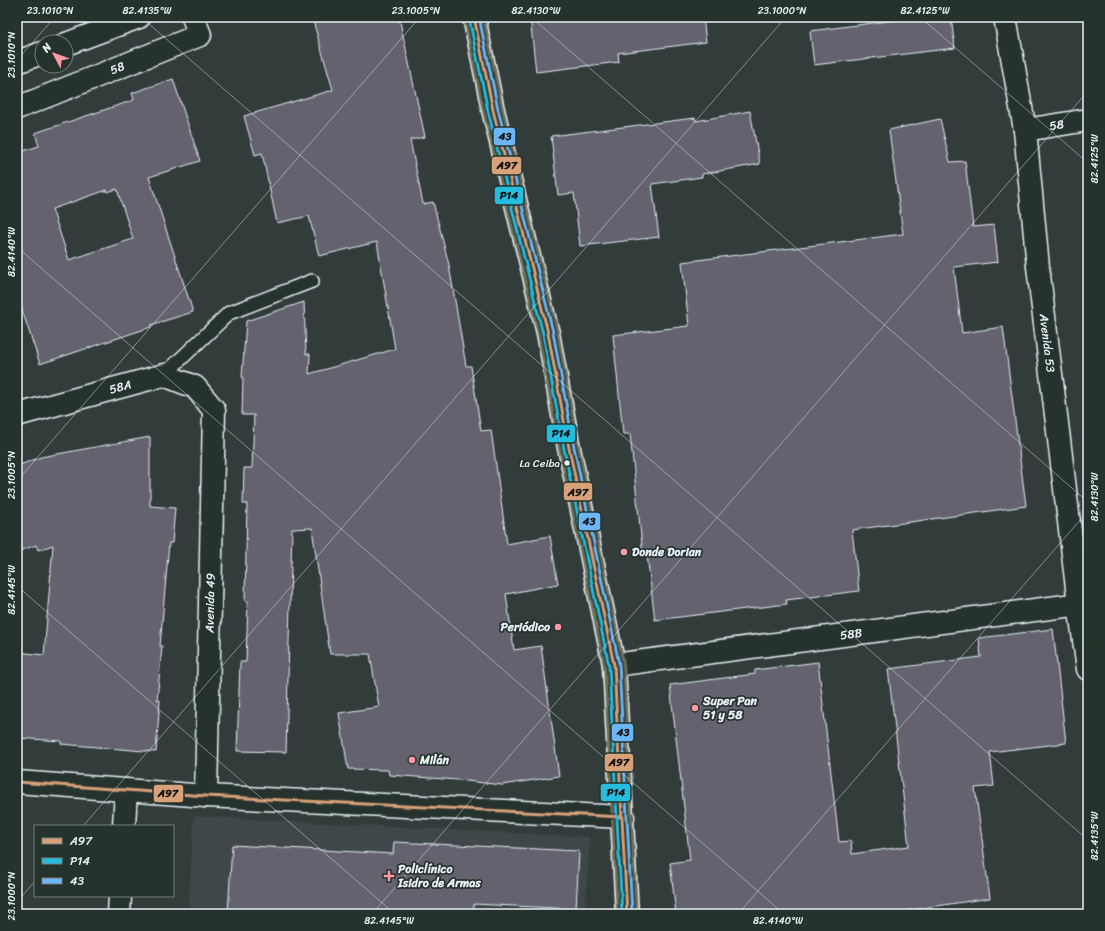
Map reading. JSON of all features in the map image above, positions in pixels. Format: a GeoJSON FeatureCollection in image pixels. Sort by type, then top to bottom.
{"type":"FeatureCollection","features":[{"type":"Feature","properties":{"kind":"main road"},"geometry":{"type":"LineString","coordinates":[[474,17],[493,110],[548,333],[571,456],[614,665],[627,914]]}},
{"type":"Feature","properties":{"kind":"street"},"geometry":{"type":"LineString","coordinates":[[74,41],[139,17]]}},
{"type":"Feature","properties":{"kind":"street","name":"58"},"geometry":{"type":"LineString","coordinates":[[17,108],[200,35],[193,17]]}},
{"type":"Feature","properties":{"kind":"street","name":"Avenida 53"},"geometry":{"type":"LineString","coordinates":[[1005,17],[1025,130],[1038,267],[1083,604],[1088,669]]}},
{"type":"Feature","properties":{"kind":"street"},"geometry":{"type":"LineString","coordinates":[[17,62],[34,56]]}},
{"type":"Feature","properties":{"kind":"street","name":"58"},"geometry":{"type":"LineString","coordinates":[[1025,130],[1088,120]]}},
{"type":"Feature","properties":{"kind":"street","name":"Avenida 49"},"geometry":{"type":"LineString","coordinates":[[164,375],[196,387],[214,410],[206,796]]}},
{"type":"Feature","properties":{"kind":"street","name":"58A"},"geometry":{"type":"LineString","coordinates":[[17,415],[164,375]]}},
{"type":"Feature","properties":{"kind":"street","name":"58B"},"geometry":{"type":"LineString","coordinates":[[614,665],[1083,604]]}},
{"type":"Feature","properties":{"kind":"street"},"geometry":{"type":"LineString","coordinates":[[17,782],[206,796],[623,817]]}},
{"type":"Feature","properties":{"kind":"street"},"geometry":{"type":"LineString","coordinates":[[124,825],[126,790]]}},
{"type":"Feature","properties":{"kind":"street"},"geometry":{"type":"LineString","coordinates":[[119,914],[120,897]]}},
{"type":"Feature","properties":{"kind":"lane"},"geometry":{"type":"LineString","coordinates":[[164,375],[229,313],[312,281]]}},
{"type":"Feature","properties":{"kind":"shaded area","name":"Policlínico Isidro de Armas"},"geometry":{"type":"Polygon","coordinates":[[[194,816],[590,837],[585,914],[188,914],[194,816]]]}},
{"type":"Feature","properties":{"kind":"building"},"geometry":{"type":"Polygon","coordinates":[[[312,17],[399,17],[425,137],[410,140],[423,204],[433,202],[449,265],[466,366],[471,366],[481,431],[491,430],[507,544],[550,536],[558,584],[506,594],[514,650],[541,646],[559,776],[502,785],[389,775],[388,770],[348,769],[339,713],[379,707],[370,654],[330,654],[312,528],[292,529],[286,752],[237,751],[240,662],[246,662],[248,601],[245,601],[247,504],[243,504],[244,468],[252,468],[254,415],[242,415],[242,377],[246,321],[304,302],[306,354],[310,354],[309,374],[395,349],[377,242],[319,256],[309,216],[277,223],[262,153],[255,155],[244,116],[333,90],[312,17]]]}},
{"type":"Feature","properties":{"kind":"building"},"geometry":{"type":"Polygon","coordinates":[[[530,17],[703,17],[706,42],[618,53],[619,62],[536,72],[530,17]]]}},
{"type":"Feature","properties":{"kind":"building"},"geometry":{"type":"Polygon","coordinates":[[[920,17],[951,17],[955,48],[814,65],[810,31],[920,17]]]}},
{"type":"Feature","properties":{"kind":"building"},"geometry":{"type":"Polygon","coordinates":[[[173,79],[200,161],[149,177],[193,312],[151,325],[151,327],[40,364],[17,295],[17,153],[39,146],[35,133],[134,100],[132,93],[173,79]],[[117,189],[107,192],[107,190],[52,209],[69,260],[133,239],[117,189]]]}},
{"type":"Feature","properties":{"kind":"building"},"geometry":{"type":"Polygon","coordinates":[[[750,111],[760,164],[702,174],[702,177],[652,184],[659,237],[580,246],[574,193],[558,195],[551,136],[695,118],[696,121],[750,111]]]}},
{"type":"Feature","properties":{"kind":"building"},"geometry":{"type":"Polygon","coordinates":[[[940,119],[950,162],[965,161],[973,227],[994,225],[998,262],[954,267],[962,333],[1003,327],[1026,506],[852,530],[859,591],[786,600],[787,604],[655,620],[647,555],[643,555],[630,434],[623,434],[613,335],[689,326],[682,262],[903,234],[889,130],[940,119]]]}},
{"type":"Feature","properties":{"kind":"building"},"geometry":{"type":"Polygon","coordinates":[[[150,437],[150,506],[175,508],[172,543],[169,543],[160,646],[162,646],[157,700],[160,700],[156,752],[61,744],[61,741],[17,738],[17,652],[44,655],[53,545],[38,550],[36,545],[17,552],[17,466],[41,457],[150,437]]]}},
{"type":"Feature","properties":{"kind":"building"},"geometry":{"type":"Polygon","coordinates":[[[1053,629],[1066,743],[990,752],[994,786],[975,788],[990,898],[883,914],[676,914],[670,863],[690,860],[670,685],[755,674],[755,670],[818,662],[839,842],[851,841],[852,854],[909,846],[888,669],[981,657],[979,638],[1053,629]]]}},
{"type":"Feature","properties":{"kind":"building","name":"Policlínico Isidro de Armas"},"geometry":{"type":"Polygon","coordinates":[[[394,842],[579,851],[576,909],[474,904],[473,914],[228,914],[232,845],[393,854],[394,842]]]}},
{"type":"Feature","properties":{"kind":"transit line","name":"A97"},"geometry":{"type":"LineString","coordinates":[[474,17],[493,110],[548,333],[569,448],[614,665],[627,914]]}},
{"type":"Feature","properties":{"kind":"transit line","name":"43"},"geometry":{"type":"LineString","coordinates":[[479,17],[498,109],[553,332],[574,447],[619,664],[632,914]]}},
{"type":"Feature","properties":{"kind":"transit line","name":"P14"},"geometry":{"type":"LineString","coordinates":[[469,18],[488,111],[543,334],[564,449],[609,666],[622,914]]}},
{"type":"Feature","properties":{"kind":"transit line","name":"A97"},"geometry":{"type":"LineString","coordinates":[[17,782],[206,796],[623,817]]}},
{"type":"Feature","properties":{"kind":"place","name":"La Ceiba"},"geometry":{"type":"Point","coordinates":[567,463]}},
{"type":"Feature","properties":{"kind":"place","name":"Donde Dorian"},"geometry":{"type":"Point","coordinates":[624,552]}},
{"type":"Feature","properties":{"kind":"place","name":"Periódico"},"geometry":{"type":"Point","coordinates":[558,627]}},
{"type":"Feature","properties":{"kind":"place","name":"Super Pan 51 y 58"},"geometry":{"type":"Point","coordinates":[695,708]}},
{"type":"Feature","properties":{"kind":"place","name":"Milán"},"geometry":{"type":"Point","coordinates":[412,760]}},
{"type":"Feature","properties":{"kind":"place","name":"Policlínico Isidro de Armas"},"geometry":{"type":"Point","coordinates":[389,876]}}]}
